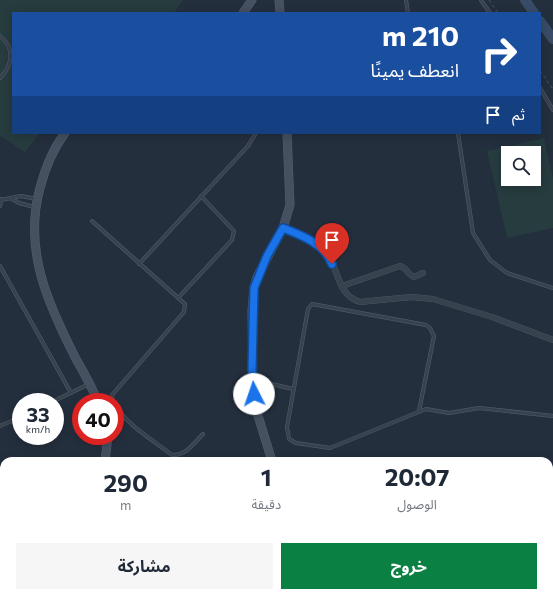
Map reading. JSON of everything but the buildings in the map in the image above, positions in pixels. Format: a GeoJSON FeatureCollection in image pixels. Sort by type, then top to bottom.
{"type":"FeatureCollection","features":[{"type":"Feature","properties":{"kind":"street"},"geometry":{"type":"LineString","coordinates":[[246,12],[252,0]]}},
{"type":"Feature","properties":{"kind":"street"},"geometry":{"type":"LineString","coordinates":[[279,0],[280,12]]}},
{"type":"Feature","properties":{"kind":"street"},"geometry":{"type":"LineString","coordinates":[[64,134],[50,161],[37,203],[33,225],[34,243],[40,277],[47,299],[94,393]]}},
{"type":"Feature","properties":{"kind":"street"},"geometry":{"type":"LineString","coordinates":[[271,457],[256,409],[252,379],[254,288],[264,261],[283,228],[290,204],[287,134]]}},
{"type":"Feature","properties":{"kind":"street"},"geometry":{"type":"LineString","coordinates":[[283,228],[306,238],[324,249],[329,256],[348,297],[360,302],[396,298],[427,298],[492,317],[553,340]]}},
{"type":"Feature","properties":{"kind":"street"},"geometry":{"type":"LineString","coordinates":[[342,286],[400,266],[406,269],[414,277],[423,272]]}},
{"type":"Feature","properties":{"kind":"street"},"geometry":{"type":"LineString","coordinates":[[105,457],[107,445]]}},
{"type":"Feature","properties":{"kind":"lane"},"geometry":{"type":"LineString","coordinates":[[406,0],[408,12]]}},
{"type":"Feature","properties":{"kind":"lane"},"geometry":{"type":"LineString","coordinates":[[481,0],[489,12]]}},
{"type":"Feature","properties":{"kind":"lane"},"geometry":{"type":"LineString","coordinates":[[0,36],[10,48],[10,63],[0,78]]}},
{"type":"Feature","properties":{"kind":"lane"},"geometry":{"type":"LineString","coordinates":[[541,90],[553,110]]}},
{"type":"Feature","properties":{"kind":"lane"},"geometry":{"type":"LineString","coordinates":[[139,264],[248,146],[255,134]]}},
{"type":"Feature","properties":{"kind":"lane"},"geometry":{"type":"LineString","coordinates":[[458,134],[473,233],[477,240],[490,260],[507,273],[553,288]]}},
{"type":"Feature","properties":{"kind":"lane"},"geometry":{"type":"LineString","coordinates":[[0,206],[1,199],[21,196],[37,203]]}},
{"type":"Feature","properties":{"kind":"lane"},"geometry":{"type":"LineString","coordinates":[[178,298],[232,240],[235,234],[234,231],[202,196]]}},
{"type":"Feature","properties":{"kind":"lane"},"geometry":{"type":"LineString","coordinates":[[12,198],[19,203],[37,203]]}},
{"type":"Feature","properties":{"kind":"lane"},"geometry":{"type":"LineString","coordinates":[[92,221],[185,304],[184,312],[114,393]]}},
{"type":"Feature","properties":{"kind":"lane"},"geometry":{"type":"LineString","coordinates":[[0,266],[71,393]]}},
{"type":"Feature","properties":{"kind":"lane"},"geometry":{"type":"LineString","coordinates":[[419,411],[434,336],[430,328],[426,325],[312,304],[308,309],[293,389],[287,435],[289,439],[296,443],[319,448],[330,448],[389,426],[426,409],[449,413],[479,408],[553,416]]}},
{"type":"Feature","properties":{"kind":"lane"},"geometry":{"type":"LineString","coordinates":[[252,379],[293,389]]}},
{"type":"Feature","properties":{"kind":"lane"},"geometry":{"type":"LineString","coordinates":[[64,396],[89,384]]}},
{"type":"Feature","properties":{"kind":"lane"},"geometry":{"type":"LineString","coordinates":[[124,416],[134,428],[145,433],[172,454],[182,454],[188,450],[203,434]]}},
{"type":"Feature","properties":{"kind":"lane"},"geometry":{"type":"LineString","coordinates":[[0,426],[12,421]]}},
{"type":"Feature","properties":{"kind":"path"},"geometry":{"type":"LineString","coordinates":[[489,0],[497,12]]}},
{"type":"Feature","properties":{"kind":"path"},"geometry":{"type":"LineString","coordinates":[[541,72],[553,88]]}},
{"type":"Feature","properties":{"kind":"green space"},"geometry":{"type":"Polygon","coordinates":[[[0,0],[183,0],[175,12],[12,12],[12,134],[39,134],[25,152],[0,136],[0,0]]]}},
{"type":"Feature","properties":{"kind":"green space"},"geometry":{"type":"Polygon","coordinates":[[[544,138],[553,179],[553,228],[507,238],[487,151],[501,148],[501,186],[541,186],[541,146],[509,146],[544,138]]]}},
{"type":"Feature","properties":{"kind":"waterway"},"geometry":{"type":"LineString","coordinates":[[525,0],[533,12]]}},
{"type":"Feature","properties":{"kind":"waterway"},"geometry":{"type":"LineString","coordinates":[[541,22],[553,39]]}},
{"type":"Feature","properties":{"kind":"route"},"geometry":{"type":"LineString","coordinates":[[254,394],[252,379],[252,311],[254,288],[257,277],[267,256],[283,228],[306,238],[324,249],[332,264]]}}]}
